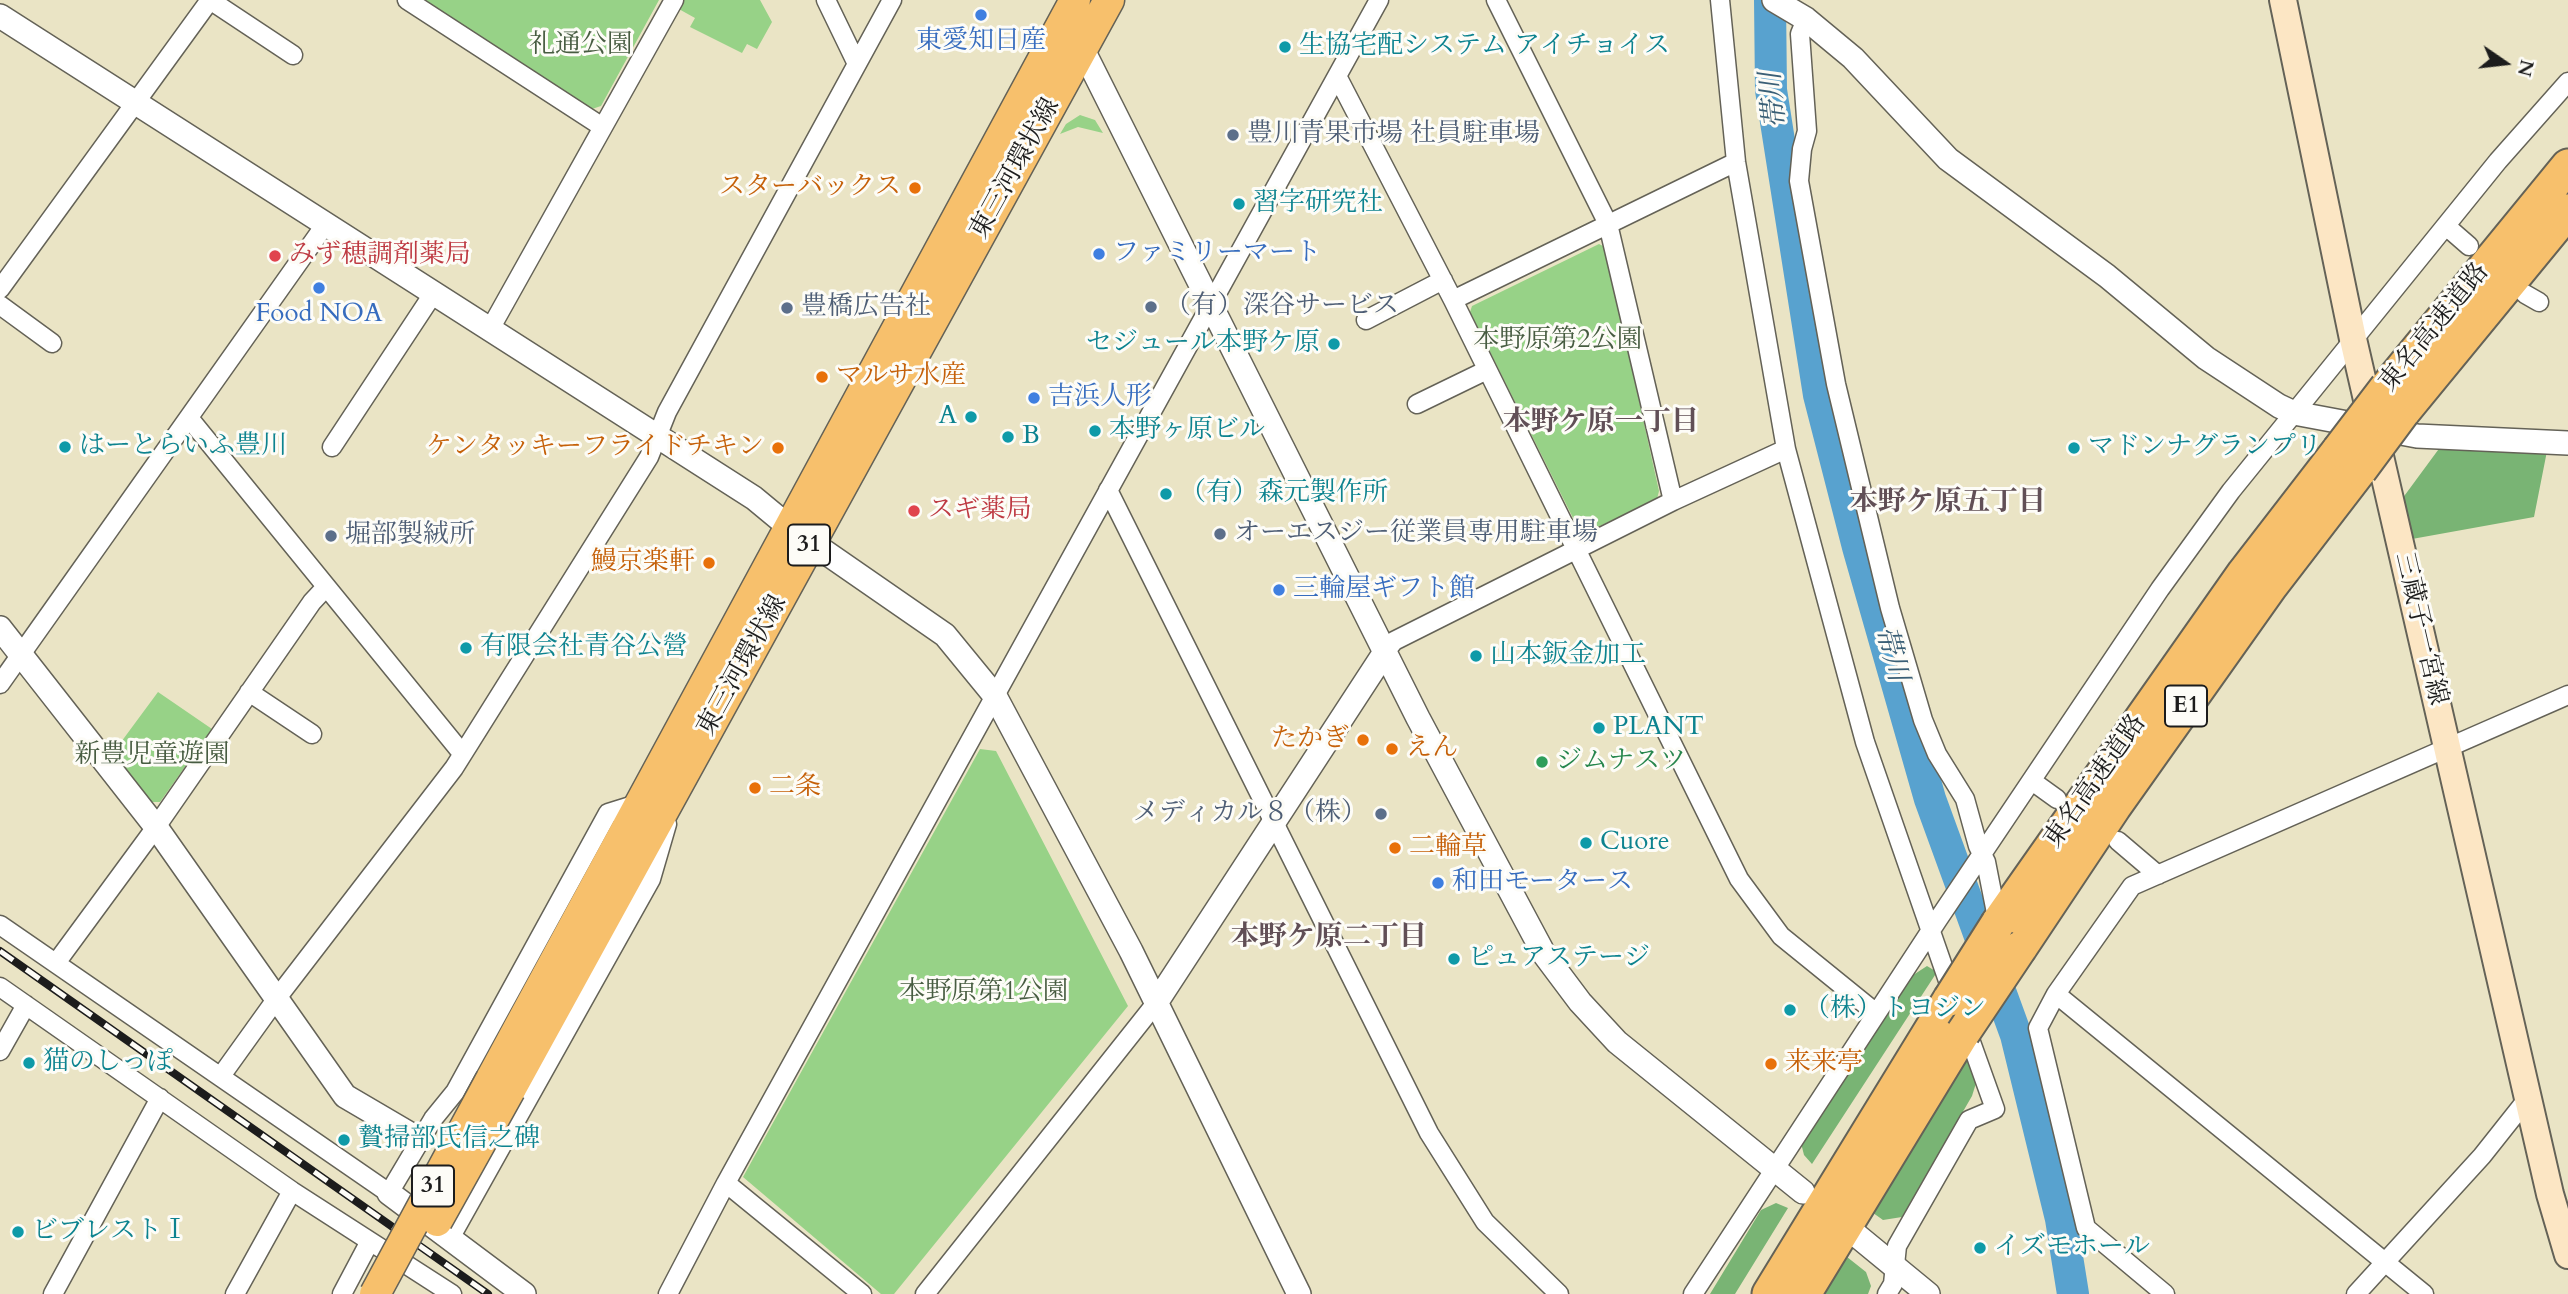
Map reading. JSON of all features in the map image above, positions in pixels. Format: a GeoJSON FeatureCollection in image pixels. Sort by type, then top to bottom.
{"type":"FeatureCollection","features":[{"type":"Feature","properties":{"kind":"highway","name":"東名高速道路"},"geometry":{"type":"LineString","coordinates":[[1804,1294],[1963,1033],[2114,807],[2262,598],[2349,460],[2568,166]]}},
{"type":"Feature","properties":{"kind":"highway","name":"東名高速道路"},"geometry":{"type":"LineString","coordinates":[[2388,409],[2568,211]]}},
{"type":"Feature","properties":{"kind":"highway","name":"東名高速道路"},"geometry":{"type":"LineString","coordinates":[[1769,1294],[1998,923],[2244,573],[2349,460]]}},
{"type":"Feature","properties":{"kind":"main road","name":"東三河環状線"},"geometry":{"type":"LineString","coordinates":[[396,1294],[640,803],[800,534],[1109,0]]}},
{"type":"Feature","properties":{"kind":"main road","name":"三蔵子一宮線"},"geometry":{"type":"LineString","coordinates":[[2283,0],[2353,340],[2388,409],[2447,749],[2528,1098],[2564,1228],[2568,1255]]}},
{"type":"Feature","properties":{"kind":"main road","name":"東三河環状線"},"geometry":{"type":"LineString","coordinates":[[375,1294],[678,783],[800,534],[1067,5]]}},
{"type":"Feature","properties":{"kind":"street"},"geometry":{"type":"LineString","coordinates":[[0,289],[210,0],[293,55]]}},
{"type":"Feature","properties":{"kind":"street"},"geometry":{"type":"LineString","coordinates":[[407,0],[601,126]]}},
{"type":"Feature","properties":{"kind":"street"},"geometry":{"type":"LineString","coordinates":[[489,331],[601,126],[674,0]]}},
{"type":"Feature","properties":{"kind":"street"},"geometry":{"type":"LineString","coordinates":[[826,0],[857,64]]}},
{"type":"Feature","properties":{"kind":"street"},"geometry":{"type":"LineString","coordinates":[[221,1076],[277,998],[454,768],[461,752],[649,457],[685,378],[892,0]]}},
{"type":"Feature","properties":{"kind":"street"},"geometry":{"type":"LineString","coordinates":[[668,1294],[726,1183],[1379,0]]}},
{"type":"Feature","properties":{"kind":"street"},"geometry":{"type":"LineString","coordinates":[[1496,0],[1608,225],[1673,501]]}},
{"type":"Feature","properties":{"kind":"street"},"geometry":{"type":"LineString","coordinates":[[1720,0],[1736,162],[1786,449],[1865,742],[1933,926],[1995,1109],[1969,1120],[1897,1246],[1892,1284],[1887,1294]]}},
{"type":"Feature","properties":{"kind":"street"},"geometry":{"type":"LineString","coordinates":[[1780,4],[1806,19],[1853,58],[1948,159],[2107,276],[2206,358],[2294,413],[2388,409],[2417,436],[2568,443]]}},
{"type":"Feature","properties":{"kind":"street"},"geometry":{"type":"LineString","coordinates":[[1067,5],[1082,48],[1385,652],[1493,864],[1544,954],[1580,1002],[1618,1042],[1803,1192]]}},
{"type":"Feature","properties":{"kind":"street"},"geometry":{"type":"LineString","coordinates":[[0,16],[754,498],[800,534],[946,635],[995,696],[1156,1003],[1292,1290]]}},
{"type":"Feature","properties":{"kind":"street"},"geometry":{"type":"LineString","coordinates":[[1806,19],[1800,34],[1807,131],[1801,149],[1800,181],[1836,384],[1890,608],[1923,720],[1937,754],[1965,799],[1980,857],[1986,862],[1998,923]]}},
{"type":"Feature","properties":{"kind":"street"},"geometry":{"type":"LineString","coordinates":[[1337,76],[1453,299],[1739,879],[1755,905],[1781,936],[1876,1013]]}},
{"type":"Feature","properties":{"kind":"street"},"geometry":{"type":"LineString","coordinates":[[1693,1294],[1933,926],[2160,589],[2231,491],[2498,160],[2568,82]]}},
{"type":"Feature","properties":{"kind":"street"},"geometry":{"type":"LineString","coordinates":[[1453,299],[1736,162]]}},
{"type":"Feature","properties":{"kind":"street"},"geometry":{"type":"LineString","coordinates":[[0,684],[325,225]]}},
{"type":"Feature","properties":{"kind":"street"},"geometry":{"type":"LineString","coordinates":[[2446,226],[2469,246]]}},
{"type":"Feature","properties":{"kind":"street"},"geometry":{"type":"LineString","coordinates":[[1366,320],[1443,280]]}},
{"type":"Feature","properties":{"kind":"street"},"geometry":{"type":"LineString","coordinates":[[332,447],[433,294]]}},
{"type":"Feature","properties":{"kind":"street"},"geometry":{"type":"LineString","coordinates":[[0,305],[52,343]]}},
{"type":"Feature","properties":{"kind":"street"},"geometry":{"type":"LineString","coordinates":[[1418,404],[1487,370]]}},
{"type":"Feature","properties":{"kind":"street"},"geometry":{"type":"LineString","coordinates":[[189,418],[461,752]]}},
{"type":"Feature","properties":{"kind":"street"},"geometry":{"type":"LineString","coordinates":[[925,1294],[1156,1003],[1394,641],[1673,501],[1786,449]]}},
{"type":"Feature","properties":{"kind":"street"},"geometry":{"type":"LineString","coordinates":[[1108,490],[1444,1159],[1485,1223],[1559,1294]]}},
{"type":"Feature","properties":{"kind":"street"},"geometry":{"type":"LineString","coordinates":[[56,963],[156,827],[312,602],[326,587]]}},
{"type":"Feature","properties":{"kind":"street"},"geometry":{"type":"LineString","coordinates":[[0,628],[156,827],[345,1096],[420,1140]]}},
{"type":"Feature","properties":{"kind":"street"},"geometry":{"type":"LineString","coordinates":[[249,692],[312,734]]}},
{"type":"Feature","properties":{"kind":"street"},"geometry":{"type":"LineString","coordinates":[[2165,1294],[2086,1228],[2038,1028],[2056,994],[2132,886],[2568,695]]}},
{"type":"Feature","properties":{"kind":"street"},"geometry":{"type":"LineString","coordinates":[[2032,781],[2057,799]]}},
{"type":"Feature","properties":{"kind":"street"},"geometry":{"type":"LineString","coordinates":[[449,1240],[650,879],[678,783]]}},
{"type":"Feature","properties":{"kind":"street"},"geometry":{"type":"LineString","coordinates":[[389,1193],[420,1140],[455,1092],[608,813],[640,803]]}},
{"type":"Feature","properties":{"kind":"street"},"geometry":{"type":"LineString","coordinates":[[2118,841],[2158,875]]}},
{"type":"Feature","properties":{"kind":"street"},"geometry":{"type":"LineString","coordinates":[[0,925],[389,1193],[524,1294]]}},
{"type":"Feature","properties":{"kind":"street"},"geometry":{"type":"LineString","coordinates":[[0,987],[292,1191],[445,1292]]}},
{"type":"Feature","properties":{"kind":"street"},"geometry":{"type":"LineString","coordinates":[[2056,994],[2424,1294]]}},
{"type":"Feature","properties":{"kind":"street"},"geometry":{"type":"LineString","coordinates":[[0,1051],[26,1005]]}},
{"type":"Feature","properties":{"kind":"street"},"geometry":{"type":"LineString","coordinates":[[53,1294],[160,1098]]}},
{"type":"Feature","properties":{"kind":"street"},"geometry":{"type":"LineString","coordinates":[[2356,1294],[2482,1156],[2528,1098]]}},
{"type":"Feature","properties":{"kind":"street"},"geometry":{"type":"LineString","coordinates":[[726,1183],[862,1294]]}},
{"type":"Feature","properties":{"kind":"street"},"geometry":{"type":"LineString","coordinates":[[234,1294],[292,1191]]}},
{"type":"Feature","properties":{"kind":"street"},"geometry":{"type":"LineString","coordinates":[[1855,1234],[1928,1294]]}},
{"type":"Feature","properties":{"kind":"street"},"geometry":{"type":"LineString","coordinates":[[342,1294],[369,1243]]}},
{"type":"Feature","properties":{"kind":"green space","name":"礼通公園"},"geometry":{"type":"Polygon","coordinates":[[[423,0],[659,0],[601,106],[592,109],[423,0]]]}},
{"type":"Feature","properties":{"kind":"green space"},"geometry":{"type":"Polygon","coordinates":[[[681,0],[760,0],[772,22],[757,49],[747,44],[742,53],[690,27],[695,18],[677,8],[681,0]]]}},
{"type":"Feature","properties":{"kind":"green space"},"geometry":{"type":"Polygon","coordinates":[[[1080,115],[1095,120],[1103,133],[1078,127],[1060,134],[1066,124],[1080,115]]]}},
{"type":"Feature","properties":{"kind":"green space","name":"本野原第2公園"},"geometry":{"type":"Polygon","coordinates":[[[1599,244],[1605,247],[1659,491],[1657,499],[1587,532],[1579,530],[1470,312],[1472,306],[1599,244]]]}},
{"type":"Feature","properties":{"kind":"green space"},"geometry":{"type":"Polygon","coordinates":[[[2441,446],[2547,451],[2534,517],[2412,539],[2402,499],[2441,446]]]}},
{"type":"Feature","properties":{"kind":"green space","name":"新豊児童遊園"},"geometry":{"type":"Polygon","coordinates":[[[158,692],[212,729],[160,802],[145,802],[110,757],[158,692]]]}},
{"type":"Feature","properties":{"kind":"green space","name":"本野原第1公園"},"geometry":{"type":"Polygon","coordinates":[[[980,749],[996,751],[1128,1006],[894,1294],[881,1294],[743,1177],[980,749]]]}},
{"type":"Feature","properties":{"kind":"green space"},"geometry":{"type":"Polygon","coordinates":[[[1927,966],[1937,972],[1812,1164],[1804,1155],[1801,1143],[1907,979],[1927,966]]]}},
{"type":"Feature","properties":{"kind":"green space"},"geometry":{"type":"Polygon","coordinates":[[[1967,1052],[1977,1080],[1972,1096],[1902,1217],[1883,1220],[1869,1210],[1967,1052]]]}},
{"type":"Feature","properties":{"kind":"green space"},"geometry":{"type":"Polygon","coordinates":[[[1776,1203],[1788,1208],[1735,1294],[1710,1294],[1761,1210],[1776,1203]]]}},
{"type":"Feature","properties":{"kind":"green space"},"geometry":{"type":"Polygon","coordinates":[[[1842,1253],[1866,1272],[1871,1286],[1868,1294],[1818,1294],[1842,1253]]]}},
{"type":"Feature","properties":{"kind":"waterway","name":"帯川"},"geometry":{"type":"LineString","coordinates":[[1770,0],[1771,90],[1819,395],[1858,547],[1930,799],[2016,1035],[2061,1219],[2073,1294]]}},
{"type":"Feature","properties":{"kind":"railway"},"geometry":{"type":"LineString","coordinates":[[0,951],[488,1294]]}},
{"type":"Feature","properties":{"kind":"place","name":"東愛知日産"},"geometry":{"type":"Point","coordinates":[981,15]}},
{"type":"Feature","properties":{"kind":"place","name":"生協宅配システム アイチョイス"},"geometry":{"type":"Point","coordinates":[1285,47]}},
{"type":"Feature","properties":{"kind":"place","name":"豊川青果市場 社員駐車場"},"geometry":{"type":"Point","coordinates":[1233,135]}},
{"type":"Feature","properties":{"kind":"place","name":"スターバックス"},"geometry":{"type":"Point","coordinates":[915,188]}},
{"type":"Feature","properties":{"kind":"place","name":"習字研究社"},"geometry":{"type":"Point","coordinates":[1239,204]}},
{"type":"Feature","properties":{"kind":"place","name":"ファミリーマート"},"geometry":{"type":"Point","coordinates":[1099,254]}},
{"type":"Feature","properties":{"kind":"place","name":"みず穂調剤薬局"},"geometry":{"type":"Point","coordinates":[275,256]}},
{"type":"Feature","properties":{"kind":"place","name":"Food NOA"},"geometry":{"type":"Point","coordinates":[319,288]}},
{"type":"Feature","properties":{"kind":"place","name":"（有）深谷サービス"},"geometry":{"type":"Point","coordinates":[1151,307]}},
{"type":"Feature","properties":{"kind":"place","name":"豊橋広告社"},"geometry":{"type":"Point","coordinates":[787,308]}},
{"type":"Feature","properties":{"kind":"place","name":"セジュール本野ケ原"},"geometry":{"type":"Point","coordinates":[1334,344]}},
{"type":"Feature","properties":{"kind":"place","name":"マルサ水産"},"geometry":{"type":"Point","coordinates":[822,377]}},
{"type":"Feature","properties":{"kind":"place","name":"吉浜人形"},"geometry":{"type":"Point","coordinates":[1034,398]}},
{"type":"Feature","properties":{"kind":"place","name":"A"},"geometry":{"type":"Point","coordinates":[971,417]}},
{"type":"Feature","properties":{"kind":"place","name":"本野ヶ原ビル"},"geometry":{"type":"Point","coordinates":[1095,431]}},
{"type":"Feature","properties":{"kind":"place","name":"B"},"geometry":{"type":"Point","coordinates":[1008,437]}},
{"type":"Feature","properties":{"kind":"place","name":"はーとらいふ豊川"},"geometry":{"type":"Point","coordinates":[65,447]}},
{"type":"Feature","properties":{"kind":"place","name":"ケンタッキーフライドチキン"},"geometry":{"type":"Point","coordinates":[778,448]}},
{"type":"Feature","properties":{"kind":"place","name":"マドンナグランプリ"},"geometry":{"type":"Point","coordinates":[2074,448]}},
{"type":"Feature","properties":{"kind":"place","name":"（有）森元製作所"},"geometry":{"type":"Point","coordinates":[1166,494]}},
{"type":"Feature","properties":{"kind":"place","name":"スギ薬局"},"geometry":{"type":"Point","coordinates":[914,511]}},
{"type":"Feature","properties":{"kind":"place","name":"オーエスジー従業員専用駐車場"},"geometry":{"type":"Point","coordinates":[1220,534]}},
{"type":"Feature","properties":{"kind":"place","name":"堀部製絨所"},"geometry":{"type":"Point","coordinates":[331,536]}},
{"type":"Feature","properties":{"kind":"place","name":"鰻京楽軒"},"geometry":{"type":"Point","coordinates":[709,563]}},
{"type":"Feature","properties":{"kind":"place","name":"三輪屋ギフト館"},"geometry":{"type":"Point","coordinates":[1279,590]}},
{"type":"Feature","properties":{"kind":"place","name":"有限会社青谷公營"},"geometry":{"type":"Point","coordinates":[466,648]}},
{"type":"Feature","properties":{"kind":"place","name":"山本鈑金加工"},"geometry":{"type":"Point","coordinates":[1476,656]}},
{"type":"Feature","properties":{"kind":"place","name":"PLANT"},"geometry":{"type":"Point","coordinates":[1599,728]}},
{"type":"Feature","properties":{"kind":"place","name":"たかぎ"},"geometry":{"type":"Point","coordinates":[1363,740]}},
{"type":"Feature","properties":{"kind":"place","name":"えん"},"geometry":{"type":"Point","coordinates":[1392,749]}},
{"type":"Feature","properties":{"kind":"place","name":"ジムナスツ"},"geometry":{"type":"Point","coordinates":[1542,762]}},
{"type":"Feature","properties":{"kind":"place","name":"二条"},"geometry":{"type":"Point","coordinates":[755,788]}},
{"type":"Feature","properties":{"kind":"place","name":"メディカル８（株）"},"geometry":{"type":"Point","coordinates":[1381,814]}},
{"type":"Feature","properties":{"kind":"place","name":"Cuore"},"geometry":{"type":"Point","coordinates":[1586,843]}},
{"type":"Feature","properties":{"kind":"place","name":"二輪草"},"geometry":{"type":"Point","coordinates":[1395,848]}},
{"type":"Feature","properties":{"kind":"place","name":"和田モータース"},"geometry":{"type":"Point","coordinates":[1438,883]}},
{"type":"Feature","properties":{"kind":"place","name":"ピュアステージ"},"geometry":{"type":"Point","coordinates":[1454,959]}},
{"type":"Feature","properties":{"kind":"place","name":"（株）トヨジン"},"geometry":{"type":"Point","coordinates":[1790,1010]}},
{"type":"Feature","properties":{"kind":"place","name":"猫のしっぽ"},"geometry":{"type":"Point","coordinates":[29,1063]}},
{"type":"Feature","properties":{"kind":"place","name":"来来亭"},"geometry":{"type":"Point","coordinates":[1771,1064]}},
{"type":"Feature","properties":{"kind":"place","name":"贄掃部氏信之碑"},"geometry":{"type":"Point","coordinates":[344,1140]}},
{"type":"Feature","properties":{"kind":"place","name":"ビブレストⅠ"},"geometry":{"type":"Point","coordinates":[18,1232]}},
{"type":"Feature","properties":{"kind":"place","name":"イズモホール"},"geometry":{"type":"Point","coordinates":[1980,1248]}},
{"type":"Feature","properties":{"kind":"district","name":"本野ケ原一丁目"},"geometry":{"type":"Point","coordinates":[1601,424]}},
{"type":"Feature","properties":{"kind":"district","name":"本野ケ原五丁目"},"geometry":{"type":"Point","coordinates":[1948,504]}},
{"type":"Feature","properties":{"kind":"district","name":"本野ケ原二丁目"},"geometry":{"type":"Point","coordinates":[1329,939]}}]}
